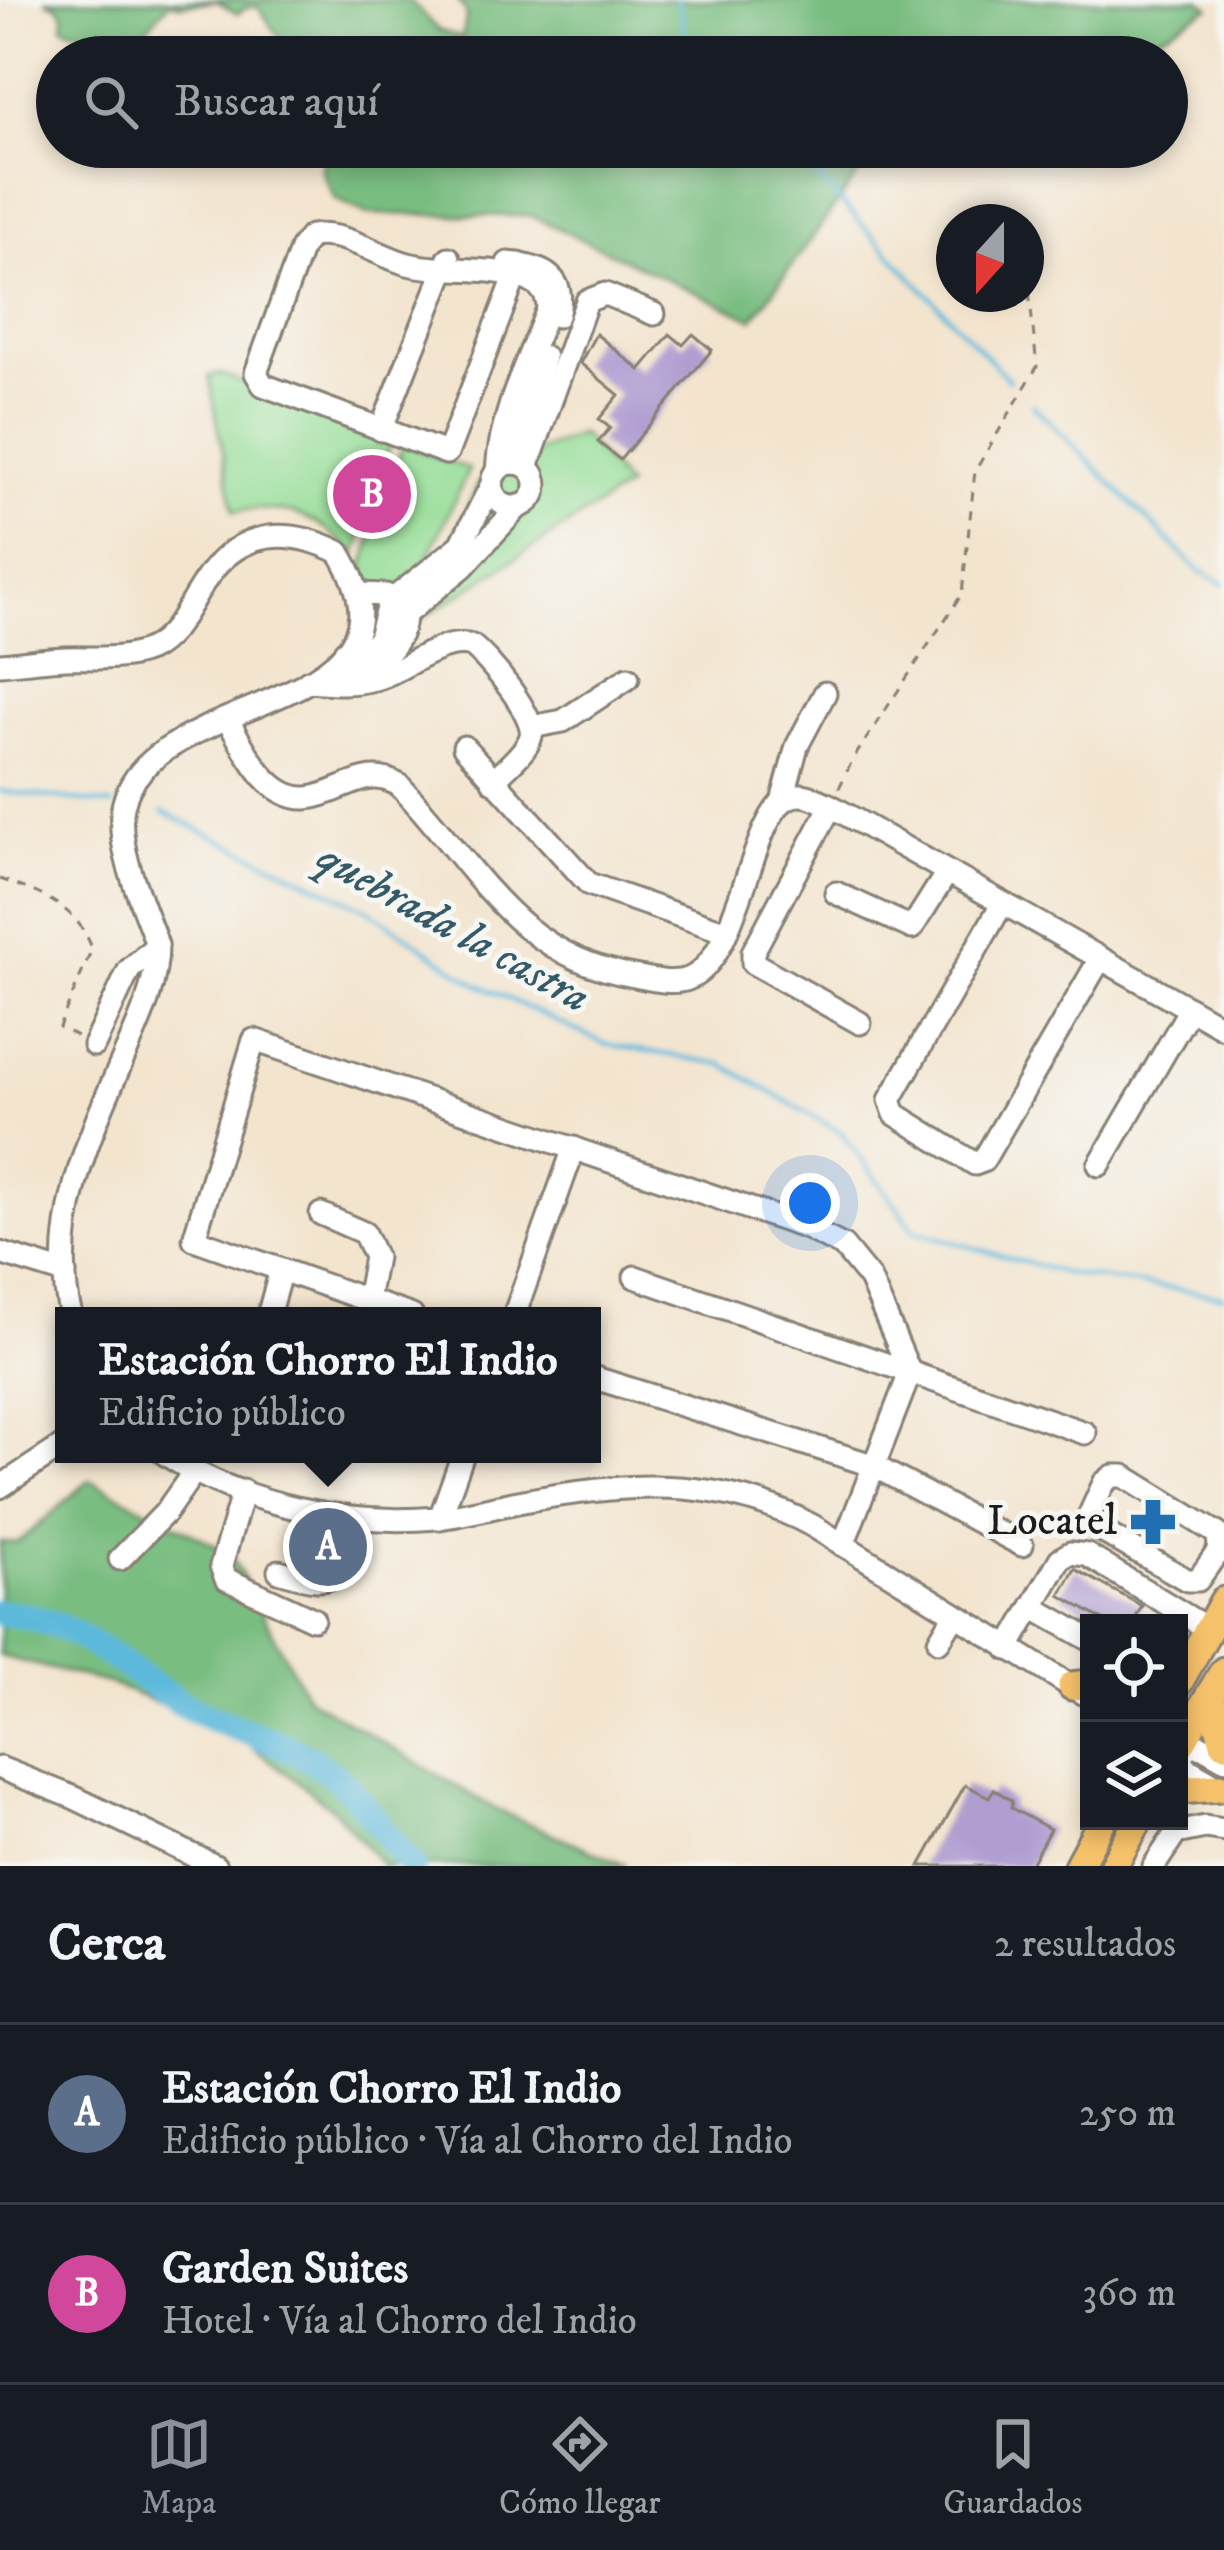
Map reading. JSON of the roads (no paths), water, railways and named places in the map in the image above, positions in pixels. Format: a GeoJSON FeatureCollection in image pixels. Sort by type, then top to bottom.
{"type":"FeatureCollection","features":[{"type":"Feature","properties":{"kind":"main road"},"geometry":{"type":"LineString","coordinates":[[1188,1661],[1224,1601]]}},
{"type":"Feature","properties":{"kind":"main road"},"geometry":{"type":"LineString","coordinates":[[1217,1683],[1224,1743]]}},
{"type":"Feature","properties":{"kind":"main road"},"geometry":{"type":"LineString","coordinates":[[1188,1732],[1217,1683]]}},
{"type":"Feature","properties":{"kind":"main road"},"geometry":{"type":"LineString","coordinates":[[1188,1788],[1223,1778]]}},
{"type":"Feature","properties":{"kind":"main road"},"geometry":{"type":"LineString","coordinates":[[1078,1866],[1097,1830]]}},
{"type":"Feature","properties":{"kind":"main road"},"geometry":{"type":"LineString","coordinates":[[1112,1866],[1133,1830]]}},
{"type":"Feature","properties":{"kind":"street"},"geometry":{"type":"LineString","coordinates":[[517,270],[448,451],[442,454],[263,385],[256,373],[302,247],[311,236],[333,236],[395,257],[406,253],[517,270],[555,280],[561,294],[500,442],[507,471],[500,502],[519,506]]}},
{"type":"Feature","properties":{"kind":"street"},"geometry":{"type":"LineString","coordinates":[[381,430],[447,262]]}},
{"type":"Feature","properties":{"kind":"street"},"geometry":{"type":"LineString","coordinates":[[337,659],[359,654],[378,641],[396,604],[461,545],[507,471],[587,302],[605,294],[654,314]]}},
{"type":"Feature","properties":{"kind":"street"},"geometry":{"type":"LineString","coordinates":[[360,594],[396,604],[464,566],[534,493],[535,479],[507,471]]}},
{"type":"Feature","properties":{"kind":"street"},"geometry":{"type":"LineString","coordinates":[[0,664],[125,657],[152,649],[171,633],[219,563],[250,542],[269,536],[289,533],[339,552],[360,594],[362,616],[337,659],[308,681],[175,742],[134,780],[123,807],[123,836],[157,945],[153,983],[75,1185],[65,1273],[70,1307]]}},
{"type":"Feature","properties":{"kind":"street"},"geometry":{"type":"LineString","coordinates":[[308,681],[349,685],[380,678],[451,644],[478,650],[525,711],[531,727],[529,741],[493,782]]}},
{"type":"Feature","properties":{"kind":"street"},"geometry":{"type":"LineString","coordinates":[[531,727],[563,722],[628,678]]}},
{"type":"Feature","properties":{"kind":"street"},"geometry":{"type":"LineString","coordinates":[[228,720],[249,757],[276,789],[312,797],[372,777],[399,785],[522,925],[582,964],[683,981],[703,969],[726,932],[766,828],[782,802],[797,746],[824,693]]}},
{"type":"Feature","properties":{"kind":"street"},"geometry":{"type":"LineString","coordinates":[[464,747],[589,884],[726,932]]}},
{"type":"Feature","properties":{"kind":"street"},"geometry":{"type":"LineString","coordinates":[[782,802],[802,795],[831,806],[1224,1028]]}},
{"type":"Feature","properties":{"kind":"street"},"geometry":{"type":"LineString","coordinates":[[831,806],[753,952],[753,963],[860,1023]]}},
{"type":"Feature","properties":{"kind":"street"},"geometry":{"type":"LineString","coordinates":[[836,892],[912,928],[946,874]]}},
{"type":"Feature","properties":{"kind":"street"},"geometry":{"type":"LineString","coordinates":[[1002,904],[891,1094],[895,1114],[975,1164],[983,1161],[1100,959]]}},
{"type":"Feature","properties":{"kind":"street"},"geometry":{"type":"LineString","coordinates":[[94,1046],[129,970],[157,945]]}},
{"type":"Feature","properties":{"kind":"street"},"geometry":{"type":"LineString","coordinates":[[1099,1165],[1190,1009]]}},
{"type":"Feature","properties":{"kind":"street"},"geometry":{"type":"LineString","coordinates":[[384,1307],[194,1238],[254,1040],[807,1228],[842,1246],[870,1279],[910,1373],[843,1545]]}},
{"type":"Feature","properties":{"kind":"street"},"geometry":{"type":"LineString","coordinates":[[517,1307],[574,1148]]}},
{"type":"Feature","properties":{"kind":"street"},"geometry":{"type":"LineString","coordinates":[[321,1214],[364,1233],[375,1257],[367,1300]]}},
{"type":"Feature","properties":{"kind":"street"},"geometry":{"type":"LineString","coordinates":[[0,1252],[65,1273]]}},
{"type":"Feature","properties":{"kind":"street"},"geometry":{"type":"LineString","coordinates":[[271,1307],[281,1270]]}},
{"type":"Feature","properties":{"kind":"street"},"geometry":{"type":"LineString","coordinates":[[635,1276],[1085,1433]]}},
{"type":"Feature","properties":{"kind":"street"},"geometry":{"type":"LineString","coordinates":[[601,1380],[872,1465],[1022,1545]]}},
{"type":"Feature","properties":{"kind":"street"},"geometry":{"type":"LineString","coordinates":[[0,1487],[55,1451]]}},
{"type":"Feature","properties":{"kind":"street"},"geometry":{"type":"LineString","coordinates":[[179,1463],[243,1491],[372,1519],[440,1518],[609,1489],[700,1487],[776,1506],[1008,1649],[1080,1687]]}},
{"type":"Feature","properties":{"kind":"street"},"geometry":{"type":"LineString","coordinates":[[440,1518],[460,1463]]}},
{"type":"Feature","properties":{"kind":"street"},"geometry":{"type":"LineString","coordinates":[[120,1559],[165,1513],[193,1472]]}},
{"type":"Feature","properties":{"kind":"street"},"geometry":{"type":"LineString","coordinates":[[1113,1476],[1124,1476],[1218,1534],[1216,1571],[1187,1580],[1093,1526],[1088,1516],[1104,1483],[1113,1476]]}},
{"type":"Feature","properties":{"kind":"street"},"geometry":{"type":"LineString","coordinates":[[243,1491],[221,1565],[226,1579],[314,1619]]}},
{"type":"Feature","properties":{"kind":"street"},"geometry":{"type":"LineString","coordinates":[[279,1571],[317,1581],[334,1579],[343,1571],[347,1516]]}},
{"type":"Feature","properties":{"kind":"street"},"geometry":{"type":"LineString","coordinates":[[1008,1649],[1060,1559],[1077,1552],[1162,1614]]}},
{"type":"Feature","properties":{"kind":"street"},"geometry":{"type":"LineString","coordinates":[[1034,1608],[1080,1634]]}},
{"type":"Feature","properties":{"kind":"street"},"geometry":{"type":"LineString","coordinates":[[939,1641],[954,1616]]}},
{"type":"Feature","properties":{"kind":"street"},"geometry":{"type":"LineString","coordinates":[[1188,1623],[1208,1629]]}},
{"type":"Feature","properties":{"kind":"street"},"geometry":{"type":"LineString","coordinates":[[0,1768],[75,1798],[176,1858],[215,1866]]}},
{"type":"Feature","properties":{"kind":"street"},"geometry":{"type":"LineString","coordinates":[[1188,1769],[1223,1778]]}},
{"type":"Feature","properties":{"kind":"street"},"geometry":{"type":"LineString","coordinates":[[1154,1866],[1176,1833],[1205,1827],[1224,1831]]}},
{"type":"Feature","properties":{"kind":"waterway"},"geometry":{"type":"LineString","coordinates":[[677,0],[686,36]]}},
{"type":"Feature","properties":{"kind":"waterway"},"geometry":{"type":"LineString","coordinates":[[809,168],[1009,380]]}},
{"type":"Feature","properties":{"kind":"waterway"},"geometry":{"type":"LineString","coordinates":[[1033,405],[1198,570],[1224,584]]}},
{"type":"Feature","properties":{"kind":"waterway","name":"quebrada la castra"},"geometry":{"type":"LineString","coordinates":[[0,791],[113,805]]}},
{"type":"Feature","properties":{"kind":"waterway","name":"quebrada la castra"},"geometry":{"type":"LineString","coordinates":[[163,812],[369,910],[475,983],[605,1044],[722,1064],[842,1133],[915,1231],[1063,1273],[1224,1296]]}},
{"type":"Feature","properties":{"kind":"waterway"},"geometry":{"type":"LineString","coordinates":[[0,1613],[27,1616],[77,1635],[194,1710],[312,1760],[351,1791],[412,1866]]}},
{"type":"Feature","properties":{"kind":"place","name":"Garden Suites"},"geometry":{"type":"Point","coordinates":[372,494]}},
{"type":"Feature","properties":{"kind":"place","name":"Locatel"},"geometry":{"type":"Point","coordinates":[1153,1522]}},
{"type":"Feature","properties":{"kind":"place","name":"Estación Chorro El Indio"},"geometry":{"type":"Point","coordinates":[328,1547]}}]}
